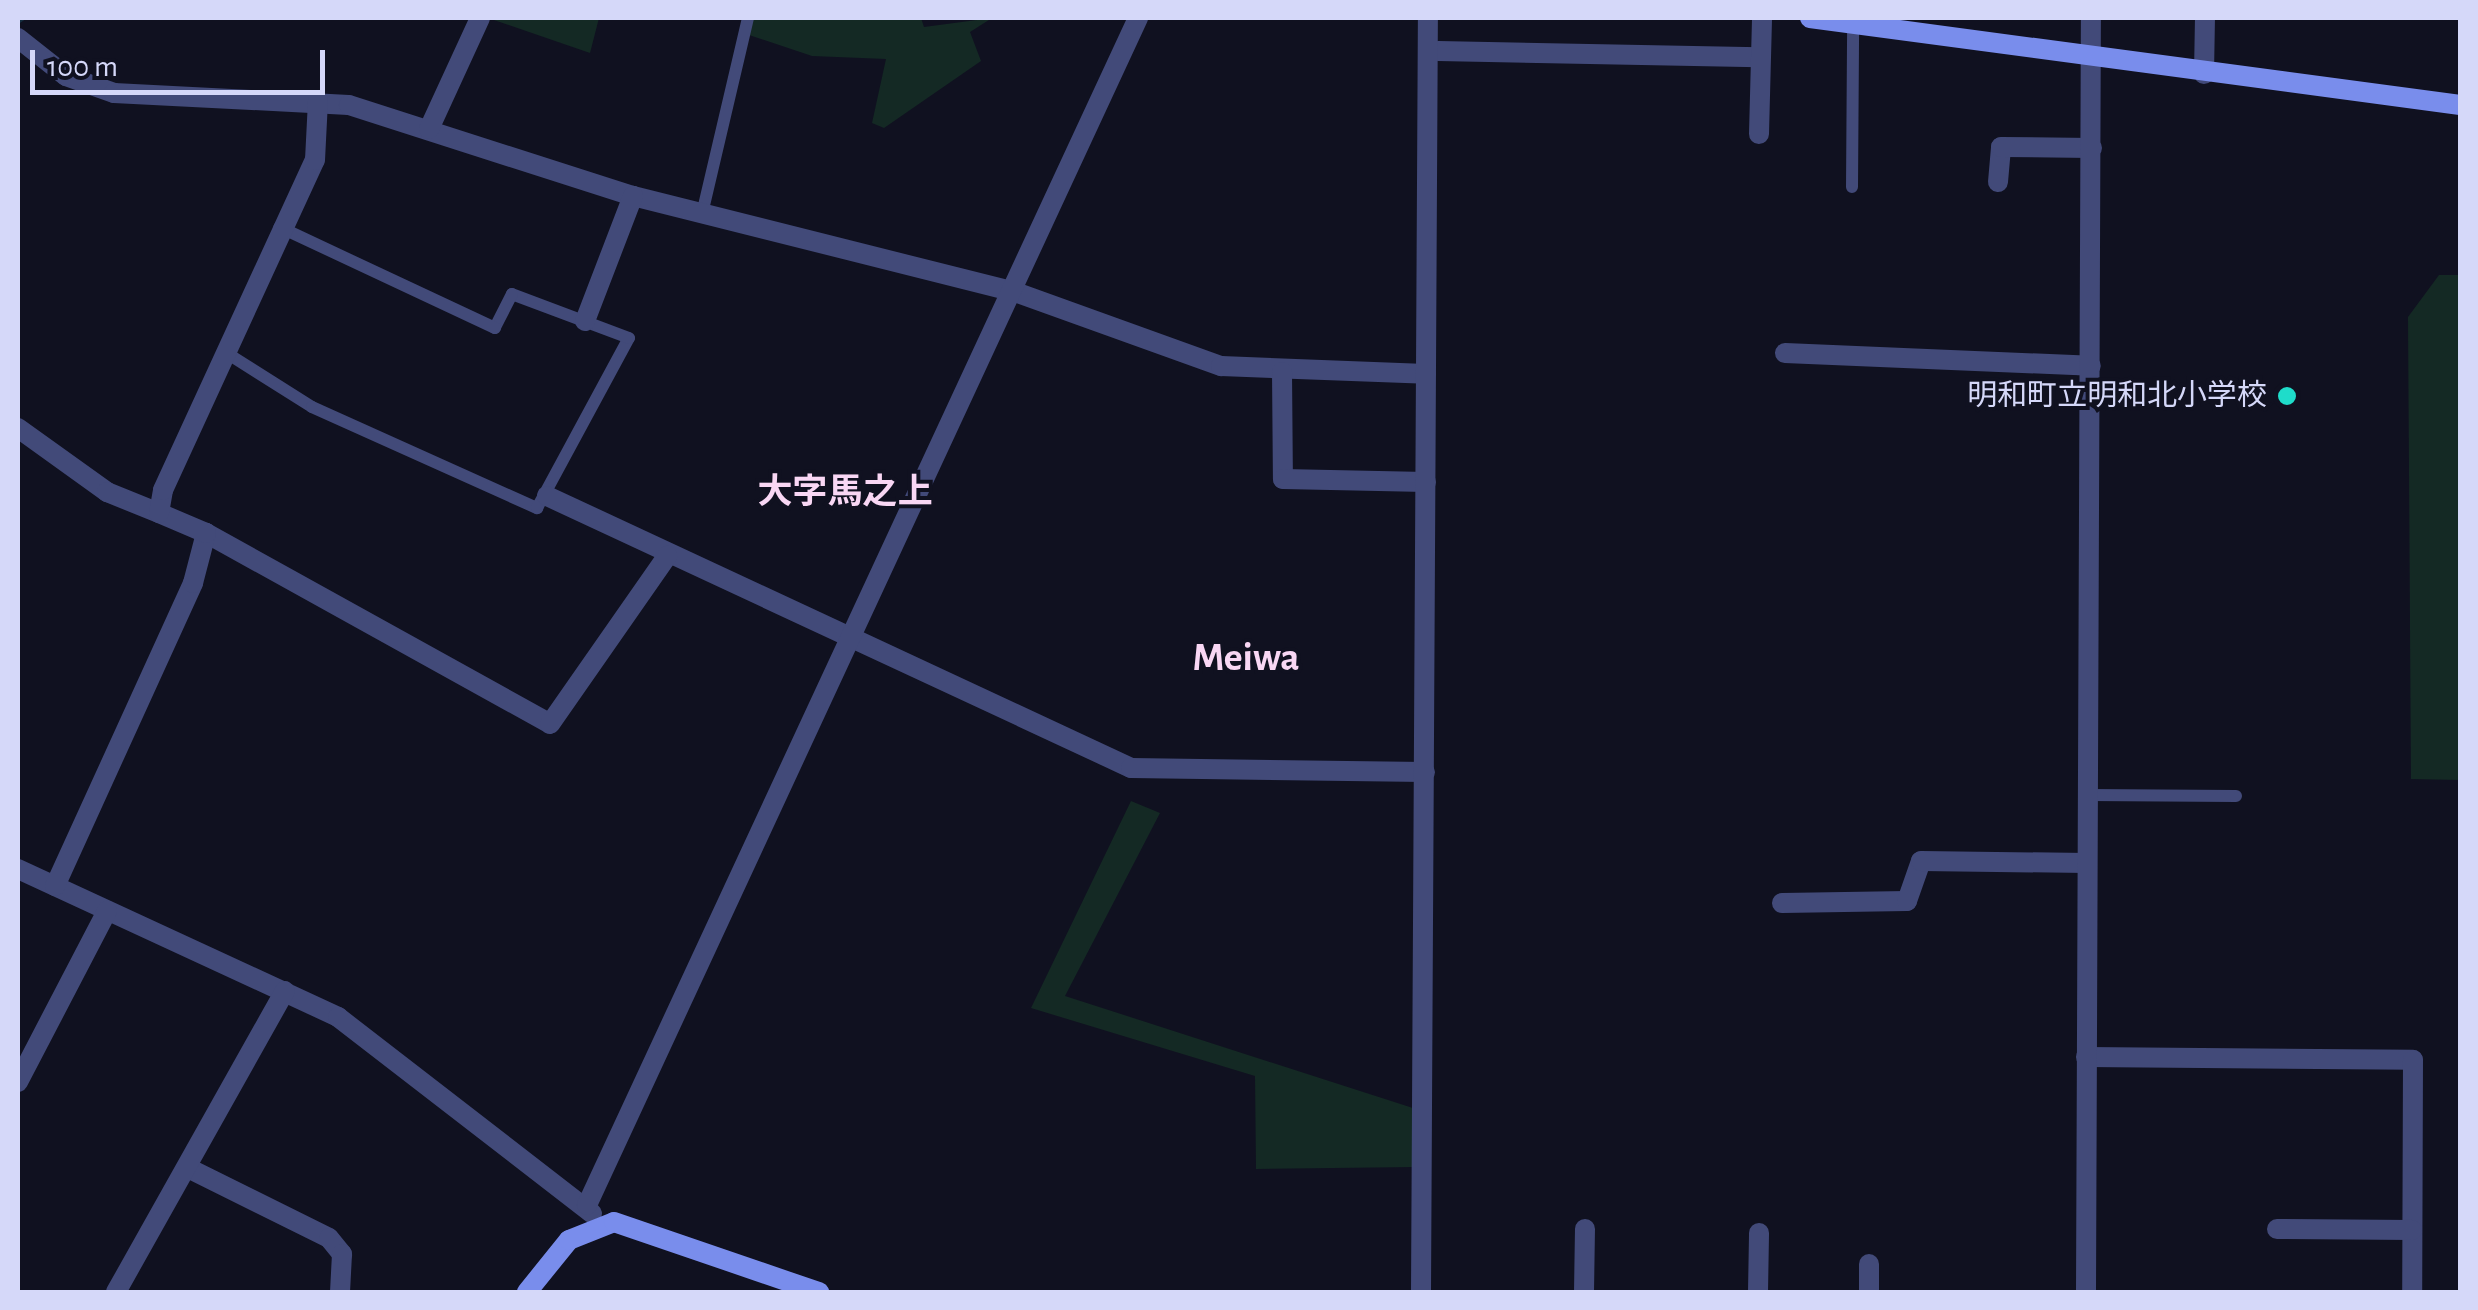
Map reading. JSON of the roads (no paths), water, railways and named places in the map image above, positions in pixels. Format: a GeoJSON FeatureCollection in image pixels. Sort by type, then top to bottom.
{"type":"FeatureCollection","features":[{"type":"Feature","properties":{"kind":"street"},"geometry":{"type":"LineString","coordinates":[[429,128],[480,18]]}},
{"type":"Feature","properties":{"kind":"street"},"geometry":{"type":"LineString","coordinates":[[527,1292],[554,1253],[593,1215],[852,638],[1138,18]]}},
{"type":"Feature","properties":{"kind":"street"},"geometry":{"type":"LineString","coordinates":[[1421,1292],[1428,18]]}},
{"type":"Feature","properties":{"kind":"street"},"geometry":{"type":"LineString","coordinates":[[1759,134],[1762,18]]}},
{"type":"Feature","properties":{"kind":"street"},"geometry":{"type":"LineString","coordinates":[[1810,18],[2092,61],[2460,105]]}},
{"type":"Feature","properties":{"kind":"street"},"geometry":{"type":"LineString","coordinates":[[2086,1292],[2092,18]]}},
{"type":"Feature","properties":{"kind":"street"},"geometry":{"type":"LineString","coordinates":[[2204,18],[2204,74]]}},
{"type":"Feature","properties":{"kind":"street"},"geometry":{"type":"LineString","coordinates":[[20,49],[114,94],[318,101],[429,128],[632,196],[1014,292],[1221,366],[1282,372],[1426,374]]}},
{"type":"Feature","properties":{"kind":"street"},"geometry":{"type":"LineString","coordinates":[[1438,51],[1759,57]]}},
{"type":"Feature","properties":{"kind":"street"},"geometry":{"type":"LineString","coordinates":[[159,513],[279,227],[316,160],[318,101]]}},
{"type":"Feature","properties":{"kind":"street"},"geometry":{"type":"LineString","coordinates":[[1998,182],[2001,148],[2092,148]]}},
{"type":"Feature","properties":{"kind":"street"},"geometry":{"type":"LineString","coordinates":[[585,322],[632,196]]}},
{"type":"Feature","properties":{"kind":"street"},"geometry":{"type":"LineString","coordinates":[[1785,353],[2091,366]]}},
{"type":"Feature","properties":{"kind":"street"},"geometry":{"type":"LineString","coordinates":[[1282,372],[1283,479],[1426,482]]}},
{"type":"Feature","properties":{"kind":"street"},"geometry":{"type":"LineString","coordinates":[[18,428],[107,492],[206,533],[550,724],[666,556]]}},
{"type":"Feature","properties":{"kind":"street"},"geometry":{"type":"LineString","coordinates":[[547,496],[666,556],[1131,768],[1425,772]]}},
{"type":"Feature","properties":{"kind":"street"},"geometry":{"type":"LineString","coordinates":[[54,886],[193,583],[206,533]]}},
{"type":"Feature","properties":{"kind":"street"},"geometry":{"type":"LineString","coordinates":[[1782,902],[1907,901],[1921,861],[2088,863]]}},
{"type":"Feature","properties":{"kind":"street"},"geometry":{"type":"LineString","coordinates":[[18,868],[338,1017],[593,1215],[645,1226],[820,1292]]}},
{"type":"Feature","properties":{"kind":"street"},"geometry":{"type":"LineString","coordinates":[[18,1082],[108,910]]}},
{"type":"Feature","properties":{"kind":"street"},"geometry":{"type":"LineString","coordinates":[[116,1292],[285,992]]}},
{"type":"Feature","properties":{"kind":"street"},"geometry":{"type":"LineString","coordinates":[[2086,1058],[2413,1060],[2412,1292]]}},
{"type":"Feature","properties":{"kind":"street"},"geometry":{"type":"LineString","coordinates":[[188,1168],[329,1238],[342,1254],[340,1292]]}},
{"type":"Feature","properties":{"kind":"street"},"geometry":{"type":"LineString","coordinates":[[1584,1292],[1585,1229]]}},
{"type":"Feature","properties":{"kind":"street"},"geometry":{"type":"LineString","coordinates":[[2277,1229],[2412,1230]]}},
{"type":"Feature","properties":{"kind":"street"},"geometry":{"type":"LineString","coordinates":[[1758,1292],[1759,1233]]}},
{"type":"Feature","properties":{"kind":"street"},"geometry":{"type":"LineString","coordinates":[[1869,1264],[1869,1292]]}},
{"type":"Feature","properties":{"kind":"lane"},"geometry":{"type":"LineString","coordinates":[[702,214],[748,18]]}},
{"type":"Feature","properties":{"kind":"lane"},"geometry":{"type":"LineString","coordinates":[[1852,24],[1852,187]]}},
{"type":"Feature","properties":{"kind":"lane"},"geometry":{"type":"LineString","coordinates":[[224,352],[312,407],[538,508],[630,338],[512,294],[496,328],[279,227]]}},
{"type":"Feature","properties":{"kind":"lane"},"geometry":{"type":"LineString","coordinates":[[2088,795],[2236,796]]}},
{"type":"Feature","properties":{"kind":"place","name":"明和町立明和北小学校"},"geometry":{"type":"Point","coordinates":[2287,396]}},
{"type":"Feature","properties":{"kind":"district","name":"大字馬之上"},"geometry":{"type":"Point","coordinates":[845,493]}},
{"type":"Feature","properties":{"kind":"district","name":"Meiwa"},"geometry":{"type":"Point","coordinates":[1246,658]}}]}
